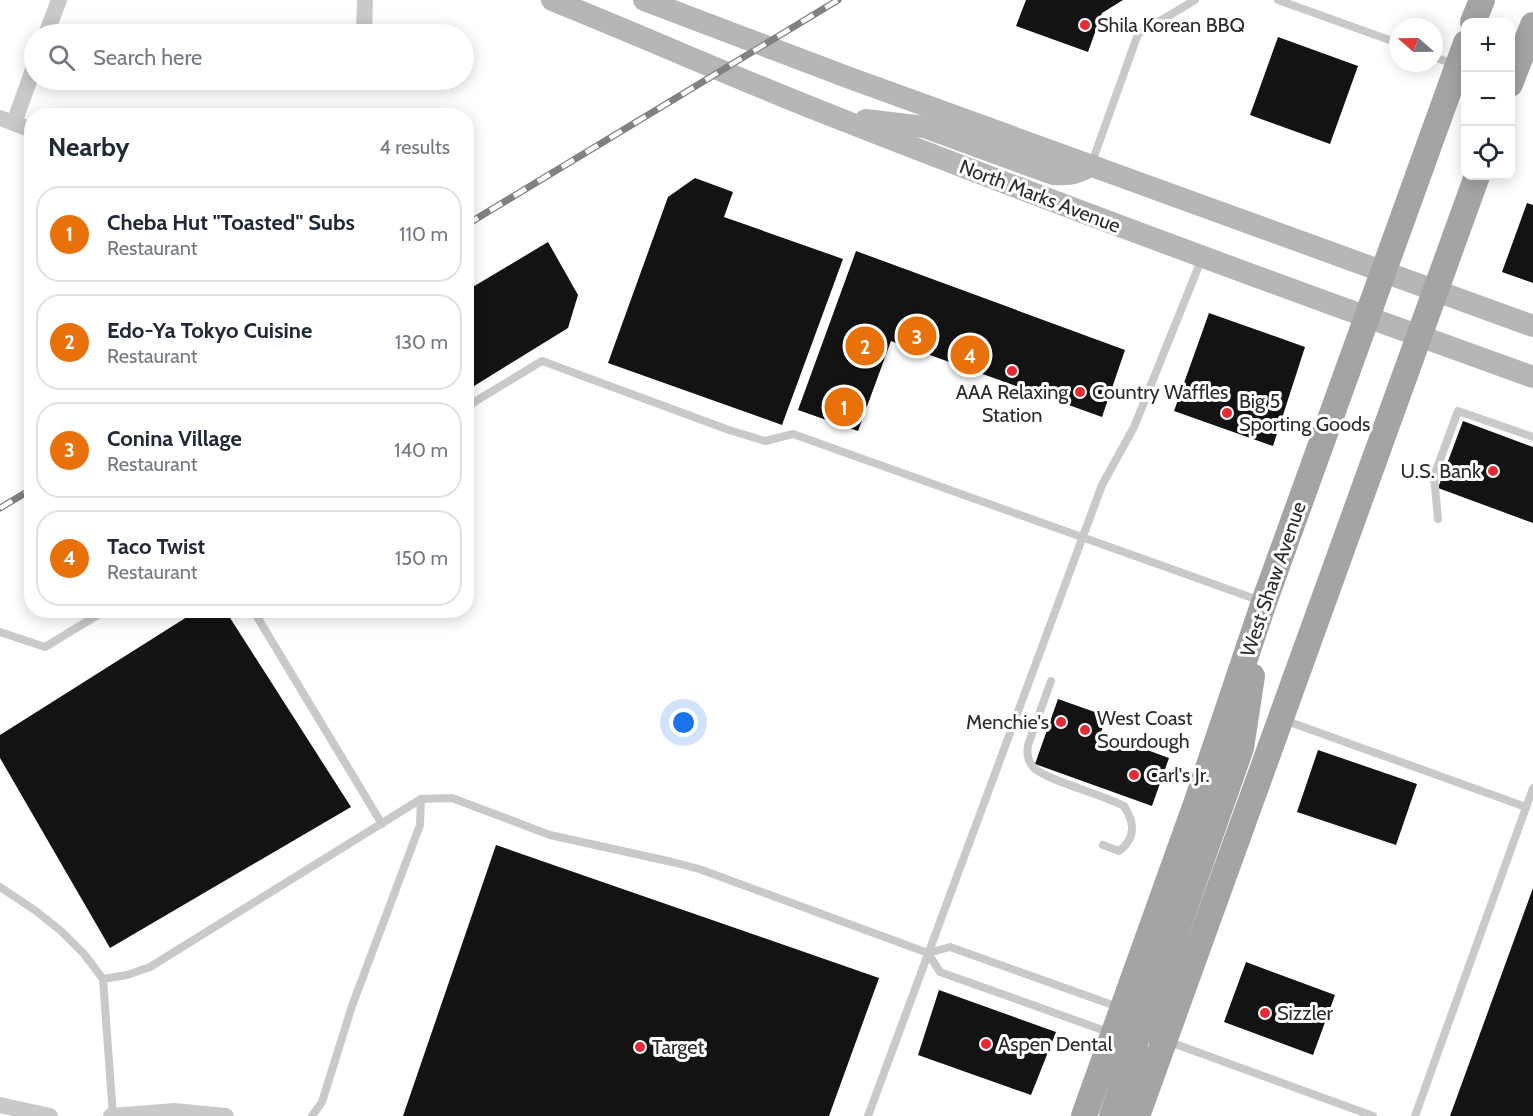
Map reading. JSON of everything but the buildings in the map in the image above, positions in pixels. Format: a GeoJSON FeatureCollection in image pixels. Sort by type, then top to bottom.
{"type":"FeatureCollection","features":[{"type":"Feature","properties":{"kind":"main road","name":"North Marks Avenue"},"geometry":{"type":"LineString","coordinates":[[552,0],[832,116],[1202,257],[1533,377]]}},
{"type":"Feature","properties":{"kind":"main road"},"geometry":{"type":"LineString","coordinates":[[644,0],[847,77],[1533,326]]}},
{"type":"Feature","properties":{"kind":"main road"},"geometry":{"type":"LineString","coordinates":[[1475,18],[1482,0]]}},
{"type":"Feature","properties":{"kind":"main road"},"geometry":{"type":"LineString","coordinates":[[1515,72],[1531,33]]}},
{"type":"Feature","properties":{"kind":"main road","name":"West Shaw Avenue"},"geometry":{"type":"LineString","coordinates":[[1084,1116],[1196,804],[1264,602],[1384,272],[1452,55]]}},
{"type":"Feature","properties":{"kind":"main road"},"geometry":{"type":"LineString","coordinates":[[832,116],[924,127],[1053,174],[1080,173],[1091,165]]}},
{"type":"Feature","properties":{"kind":"main road"},"geometry":{"type":"LineString","coordinates":[[1137,1116],[1476,180]]}},
{"type":"Feature","properties":{"kind":"main road"},"geometry":{"type":"LineString","coordinates":[[1164,1040],[1151,1025],[1150,1006],[1240,748],[1264,602]]}},
{"type":"Feature","properties":{"kind":"main road"},"geometry":{"type":"LineString","coordinates":[[1112,1116],[1135,1048],[1134,1026],[1123,1009]]}},
{"type":"Feature","properties":{"kind":"street"},"geometry":{"type":"LineString","coordinates":[[50,24],[59,0]]}},
{"type":"Feature","properties":{"kind":"street"},"geometry":{"type":"LineString","coordinates":[[364,24],[365,0]]}},
{"type":"Feature","properties":{"kind":"street"},"geometry":{"type":"LineString","coordinates":[[24,87],[7,121],[24,127]]}},
{"type":"Feature","properties":{"kind":"street"},"geometry":{"type":"LineString","coordinates":[[0,1106],[50,1116]]}},
{"type":"Feature","properties":{"kind":"street"},"geometry":{"type":"LineString","coordinates":[[112,1116],[174,1111],[226,1116]]}},
{"type":"Feature","properties":{"kind":"lane"},"geometry":{"type":"LineString","coordinates":[[1091,165],[1138,34],[1195,0]]}},
{"type":"Feature","properties":{"kind":"lane"},"geometry":{"type":"LineString","coordinates":[[1278,0],[1389,40]]}},
{"type":"Feature","properties":{"kind":"lane"},"geometry":{"type":"LineString","coordinates":[[868,1116],[1102,485],[1134,427],[1202,257]]}},
{"type":"Feature","properties":{"kind":"lane"},"geometry":{"type":"LineString","coordinates":[[474,402],[542,361],[729,430],[765,441],[793,434],[1264,602]]}},
{"type":"Feature","properties":{"kind":"lane"},"geometry":{"type":"LineString","coordinates":[[1438,519],[1434,476],[1458,411],[1533,437]]}},
{"type":"Feature","properties":{"kind":"lane"},"geometry":{"type":"LineString","coordinates":[[0,632],[45,647],[93,618]]}},
{"type":"Feature","properties":{"kind":"lane"},"geometry":{"type":"LineString","coordinates":[[258,618],[382,824]]}},
{"type":"Feature","properties":{"kind":"lane"},"geometry":{"type":"LineString","coordinates":[[1051,681],[1028,745],[1027,754],[1030,762],[1042,774],[1124,806],[1133,827],[1127,846],[1119,851],[1103,846]]}},
{"type":"Feature","properties":{"kind":"lane"},"geometry":{"type":"LineString","coordinates":[[1281,720],[1526,807]]}},
{"type":"Feature","properties":{"kind":"lane"},"geometry":{"type":"LineString","coordinates":[[1415,1116],[1533,789]]}},
{"type":"Feature","properties":{"kind":"lane"},"geometry":{"type":"LineString","coordinates":[[103,979],[127,975],[150,967],[421,799],[452,798],[550,835],[699,869],[928,953],[950,947],[1123,1009]]}},
{"type":"Feature","properties":{"kind":"lane"},"geometry":{"type":"LineString","coordinates":[[312,1116],[322,1102],[352,1006],[420,825],[421,799]]}},
{"type":"Feature","properties":{"kind":"lane"},"geometry":{"type":"LineString","coordinates":[[0,887],[61,931],[84,954],[103,979],[112,1116]]}},
{"type":"Feature","properties":{"kind":"lane"},"geometry":{"type":"LineString","coordinates":[[928,953],[940,972],[1114,1034]]}},
{"type":"Feature","properties":{"kind":"lane"},"geometry":{"type":"LineString","coordinates":[[1164,1040],[1372,1116]]}},
{"type":"Feature","properties":{"kind":"railway"},"geometry":{"type":"LineString","coordinates":[[474,220],[838,0]]}},
{"type":"Feature","properties":{"kind":"railway"},"geometry":{"type":"LineString","coordinates":[[0,508],[24,494]]}},
{"type":"Feature","properties":{"kind":"place","name":"Shila Korean BBQ"},"geometry":{"type":"Point","coordinates":[1085,25]}},
{"type":"Feature","properties":{"kind":"place","name":"Conina Village"},"geometry":{"type":"Point","coordinates":[917,336]}},
{"type":"Feature","properties":{"kind":"place","name":"Edo-Ya Tokyo Cuisine"},"geometry":{"type":"Point","coordinates":[865,346]}},
{"type":"Feature","properties":{"kind":"place","name":"Taco Twist"},"geometry":{"type":"Point","coordinates":[970,355]}},
{"type":"Feature","properties":{"kind":"place","name":"AAA Relaxing Station"},"geometry":{"type":"Point","coordinates":[1012,371]}},
{"type":"Feature","properties":{"kind":"place","name":"Country Waffles"},"geometry":{"type":"Point","coordinates":[1080,392]}},
{"type":"Feature","properties":{"kind":"place","name":"Cheba Hut \"Toasted\" Subs"},"geometry":{"type":"Point","coordinates":[844,407]}},
{"type":"Feature","properties":{"kind":"place","name":"Big 5 Sporting Goods"},"geometry":{"type":"Point","coordinates":[1227,413]}},
{"type":"Feature","properties":{"kind":"place","name":"U.S. Bank"},"geometry":{"type":"Point","coordinates":[1493,471]}},
{"type":"Feature","properties":{"kind":"place","name":"Menchie's"},"geometry":{"type":"Point","coordinates":[1061,722]}},
{"type":"Feature","properties":{"kind":"place","name":"West Coast Sourdough"},"geometry":{"type":"Point","coordinates":[1085,730]}},
{"type":"Feature","properties":{"kind":"place","name":"Carl's Jr."},"geometry":{"type":"Point","coordinates":[1134,775]}},
{"type":"Feature","properties":{"kind":"place","name":"Sizzler"},"geometry":{"type":"Point","coordinates":[1265,1013]}},
{"type":"Feature","properties":{"kind":"place","name":"Aspen Dental"},"geometry":{"type":"Point","coordinates":[986,1044]}},
{"type":"Feature","properties":{"kind":"place","name":"Target"},"geometry":{"type":"Point","coordinates":[640,1047]}}]}
